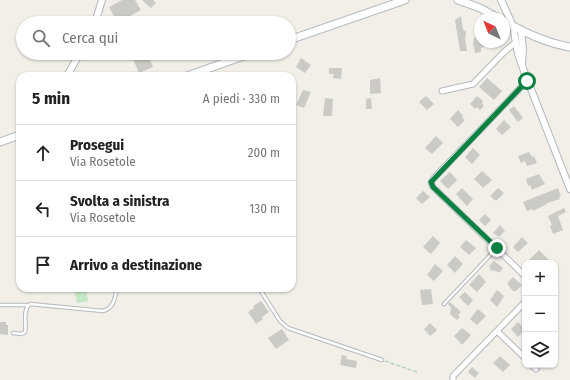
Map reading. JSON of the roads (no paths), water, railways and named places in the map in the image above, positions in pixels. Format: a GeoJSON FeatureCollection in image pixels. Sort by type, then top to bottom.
{"type":"FeatureCollection","features":[{"type":"Feature","properties":{"kind":"main road"},"geometry":{"type":"LineString","coordinates":[[296,38],[405,0]]}},
{"type":"Feature","properties":{"kind":"main road"},"geometry":{"type":"LineString","coordinates":[[458,0],[487,12]]}},
{"type":"Feature","properties":{"kind":"main road"},"geometry":{"type":"LineString","coordinates":[[510,24],[521,31],[547,42],[570,47]]}},
{"type":"Feature","properties":{"kind":"main road"},"geometry":{"type":"LineString","coordinates":[[198,72],[232,60]]}},
{"type":"Feature","properties":{"kind":"main road"},"geometry":{"type":"LineString","coordinates":[[0,142],[16,136]]}},
{"type":"Feature","properties":{"kind":"street"},"geometry":{"type":"LineString","coordinates":[[98,16],[102,0]]}},
{"type":"Feature","properties":{"kind":"street"},"geometry":{"type":"LineString","coordinates":[[501,0],[513,26],[527,81],[570,190]]}},
{"type":"Feature","properties":{"kind":"street"},"geometry":{"type":"LineString","coordinates":[[521,31],[523,49],[522,65]]}},
{"type":"Feature","properties":{"kind":"street"},"geometry":{"type":"LineString","coordinates":[[442,90],[473,84],[504,52],[516,42]]}},
{"type":"Feature","properties":{"kind":"street"},"geometry":{"type":"LineString","coordinates":[[69,72],[76,60]]}},
{"type":"Feature","properties":{"kind":"street"},"geometry":{"type":"LineString","coordinates":[[522,273],[433,187],[431,182],[527,81]]}},
{"type":"Feature","properties":{"kind":"street"},"geometry":{"type":"LineString","coordinates":[[453,380],[453,376],[522,305]]}},
{"type":"Feature","properties":{"kind":"street"},"geometry":{"type":"LineString","coordinates":[[497,331],[522,355]]}},
{"type":"Feature","properties":{"kind":"lane"},"geometry":{"type":"LineString","coordinates":[[444,304],[497,248]]}},
{"type":"Feature","properties":{"kind":"lane"},"geometry":{"type":"LineString","coordinates":[[0,305],[32,304],[103,311],[110,308],[113,304],[116,292]]}},
{"type":"Feature","properties":{"kind":"lane"},"geometry":{"type":"LineString","coordinates":[[262,292],[280,321],[288,328],[382,360]]}},
{"type":"Feature","properties":{"kind":"lane"},"geometry":{"type":"LineString","coordinates":[[13,334],[22,334],[26,331],[26,310],[28,305]]}}]}
